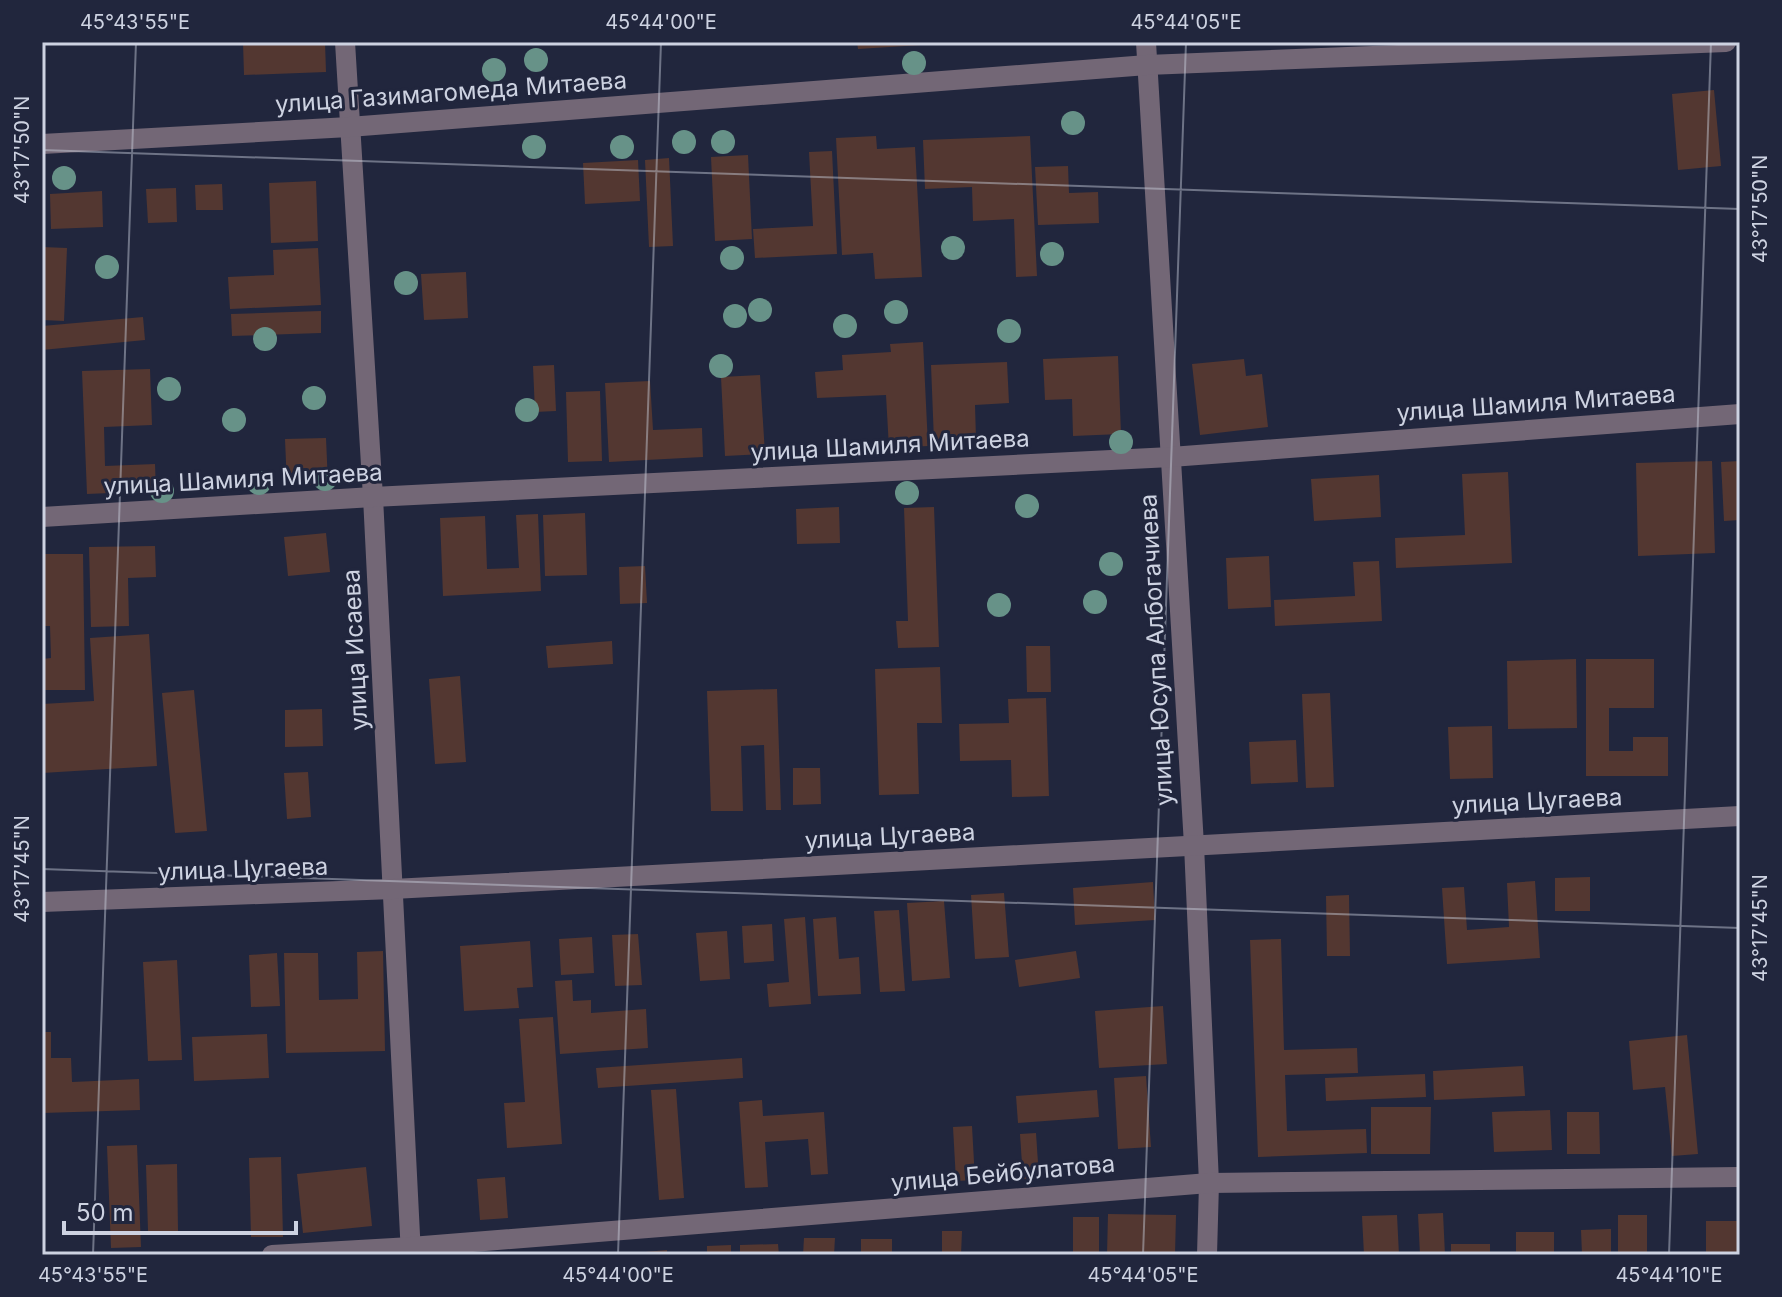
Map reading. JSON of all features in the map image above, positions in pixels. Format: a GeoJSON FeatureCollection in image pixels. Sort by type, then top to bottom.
{"type":"FeatureCollection","features":[{"type":"Feature","properties":{"kind":"street","name":"улица Исаева"},"geometry":{"type":"LineString","coordinates":[[345,42],[373,497],[411,1251]]}},
{"type":"Feature","properties":{"kind":"street","name":"улица Юсупа Албогачиева"},"geometry":{"type":"LineString","coordinates":[[1146,42],[1194,845],[1209,1183],[1207,1255]]}},
{"type":"Feature","properties":{"kind":"street","name":"улица Газимагомеда Митаева"},"geometry":{"type":"LineString","coordinates":[[42,144],[349,127],[1147,65],[1726,42]]}},
{"type":"Feature","properties":{"kind":"street","name":"улица Шамиля Митаева"},"geometry":{"type":"LineString","coordinates":[[42,517],[373,497],[1171,457],[1740,414]]}},
{"type":"Feature","properties":{"kind":"street","name":"улица Цугаева"},"geometry":{"type":"LineString","coordinates":[[42,902],[393,889],[1740,816]]}},
{"type":"Feature","properties":{"kind":"street","name":"улица Бейбулатова"},"geometry":{"type":"LineString","coordinates":[[272,1255],[411,1251],[1209,1183],[1740,1177]]}},
{"type":"Feature","properties":{"kind":"building"},"geometry":{"type":"Polygon","coordinates":[[[243,42],[325,42],[326,72],[244,75],[243,42]]]}},
{"type":"Feature","properties":{"kind":"building"},"geometry":{"type":"Polygon","coordinates":[[[857,42],[920,42],[921,45],[858,49],[857,42]]]}},
{"type":"Feature","properties":{"kind":"building"},"geometry":{"type":"Polygon","coordinates":[[[1714,90],[1721,166],[1678,170],[1672,94],[1714,90]]]}},
{"type":"Feature","properties":{"kind":"building"},"geometry":{"type":"Polygon","coordinates":[[[876,136],[877,149],[915,147],[922,277],[875,279],[873,253],[842,255],[836,138],[876,136]]]}},
{"type":"Feature","properties":{"kind":"building"},"geometry":{"type":"Polygon","coordinates":[[[1030,136],[1037,276],[1016,277],[1014,219],[973,221],[972,187],[925,189],[923,140],[1030,136]]]}},
{"type":"Feature","properties":{"kind":"building"},"geometry":{"type":"Polygon","coordinates":[[[832,151],[837,254],[755,258],[753,229],[813,226],[809,152],[832,151]]]}},
{"type":"Feature","properties":{"kind":"building"},"geometry":{"type":"Polygon","coordinates":[[[748,155],[752,239],[715,241],[711,157],[748,155]]]}},
{"type":"Feature","properties":{"kind":"building"},"geometry":{"type":"Polygon","coordinates":[[[669,158],[673,246],[649,247],[645,160],[669,158]]]}},
{"type":"Feature","properties":{"kind":"building"},"geometry":{"type":"Polygon","coordinates":[[[638,160],[640,201],[585,204],[583,163],[638,160]]]}},
{"type":"Feature","properties":{"kind":"building"},"geometry":{"type":"Polygon","coordinates":[[[1068,166],[1069,193],[1098,192],[1099,223],[1038,225],[1035,167],[1068,166]]]}},
{"type":"Feature","properties":{"kind":"building"},"geometry":{"type":"Polygon","coordinates":[[[316,181],[318,241],[271,243],[269,183],[316,181]]]}},
{"type":"Feature","properties":{"kind":"building"},"geometry":{"type":"Polygon","coordinates":[[[222,184],[223,210],[196,210],[195,185],[222,184]]]}},
{"type":"Feature","properties":{"kind":"building"},"geometry":{"type":"Polygon","coordinates":[[[176,188],[177,222],[148,223],[146,189],[176,188]]]}},
{"type":"Feature","properties":{"kind":"building"},"geometry":{"type":"Polygon","coordinates":[[[102,191],[103,227],[51,229],[50,194],[102,191]]]}},
{"type":"Feature","properties":{"kind":"building"},"geometry":{"type":"Polygon","coordinates":[[[42,247],[67,248],[64,321],[42,320],[42,247]]]}},
{"type":"Feature","properties":{"kind":"building"},"geometry":{"type":"Polygon","coordinates":[[[318,248],[321,305],[230,309],[228,277],[274,275],[273,250],[318,248]]]}},
{"type":"Feature","properties":{"kind":"building"},"geometry":{"type":"Polygon","coordinates":[[[466,272],[468,318],[424,320],[421,274],[466,272]]]}},
{"type":"Feature","properties":{"kind":"building"},"geometry":{"type":"Polygon","coordinates":[[[321,311],[321,333],[232,336],[231,314],[321,311]]]}},
{"type":"Feature","properties":{"kind":"building"},"geometry":{"type":"Polygon","coordinates":[[[143,317],[145,340],[42,350],[42,326],[143,317]]]}},
{"type":"Feature","properties":{"kind":"building"},"geometry":{"type":"Polygon","coordinates":[[[923,342],[928,446],[889,448],[886,395],[817,398],[815,372],[843,370],[842,355],[891,352],[890,344],[923,342]]]}},
{"type":"Feature","properties":{"kind":"building"},"geometry":{"type":"Polygon","coordinates":[[[1118,356],[1121,434],[1073,436],[1072,399],[1045,400],[1043,359],[1118,356]]]}},
{"type":"Feature","properties":{"kind":"building"},"geometry":{"type":"Polygon","coordinates":[[[1244,359],[1246,376],[1262,374],[1268,427],[1200,435],[1192,364],[1244,359]]]}},
{"type":"Feature","properties":{"kind":"building"},"geometry":{"type":"Polygon","coordinates":[[[1007,362],[1009,403],[975,405],[976,439],[934,441],[931,365],[1007,362]]]}},
{"type":"Feature","properties":{"kind":"building"},"geometry":{"type":"Polygon","coordinates":[[[554,365],[556,411],[535,412],[533,366],[554,365]]]}},
{"type":"Feature","properties":{"kind":"building"},"geometry":{"type":"Polygon","coordinates":[[[150,369],[152,425],[104,427],[105,466],[155,464],[156,491],[87,494],[82,371],[150,369]]]}},
{"type":"Feature","properties":{"kind":"building"},"geometry":{"type":"Polygon","coordinates":[[[760,375],[765,454],[725,456],[721,377],[760,375]]]}},
{"type":"Feature","properties":{"kind":"building"},"geometry":{"type":"Polygon","coordinates":[[[650,381],[653,430],[702,428],[703,457],[609,462],[605,383],[650,381]]]}},
{"type":"Feature","properties":{"kind":"building"},"geometry":{"type":"Polygon","coordinates":[[[600,391],[602,461],[568,462],[566,392],[600,391]]]}},
{"type":"Feature","properties":{"kind":"building"},"geometry":{"type":"Polygon","coordinates":[[[326,438],[328,484],[287,486],[285,439],[326,438]]]}},
{"type":"Feature","properties":{"kind":"building"},"geometry":{"type":"Polygon","coordinates":[[[1712,461],[1715,553],[1638,556],[1636,463],[1712,461]]]}},
{"type":"Feature","properties":{"kind":"building"},"geometry":{"type":"Polygon","coordinates":[[[1740,461],[1740,520],[1724,521],[1721,462],[1740,461]]]}},
{"type":"Feature","properties":{"kind":"building"},"geometry":{"type":"Polygon","coordinates":[[[1508,472],[1512,563],[1396,568],[1395,538],[1465,535],[1462,474],[1508,472]]]}},
{"type":"Feature","properties":{"kind":"building"},"geometry":{"type":"Polygon","coordinates":[[[1379,475],[1381,517],[1314,521],[1311,479],[1379,475]]]}},
{"type":"Feature","properties":{"kind":"building"},"geometry":{"type":"Polygon","coordinates":[[[839,507],[840,543],[797,544],[796,509],[839,507]]]}},
{"type":"Feature","properties":{"kind":"building"},"geometry":{"type":"Polygon","coordinates":[[[934,507],[939,647],[898,648],[896,621],[908,621],[904,508],[934,507]]]}},
{"type":"Feature","properties":{"kind":"building"},"geometry":{"type":"Polygon","coordinates":[[[585,513],[587,575],[545,576],[543,515],[585,513]]]}},
{"type":"Feature","properties":{"kind":"building"},"geometry":{"type":"Polygon","coordinates":[[[538,514],[541,591],[443,596],[440,518],[485,516],[487,569],[519,568],[516,515],[538,514]]]}},
{"type":"Feature","properties":{"kind":"building"},"geometry":{"type":"Polygon","coordinates":[[[326,533],[330,572],[288,576],[284,537],[326,533]]]}},
{"type":"Feature","properties":{"kind":"building"},"geometry":{"type":"Polygon","coordinates":[[[155,546],[156,577],[128,578],[129,626],[91,627],[89,547],[155,546]]]}},
{"type":"Feature","properties":{"kind":"building"},"geometry":{"type":"Polygon","coordinates":[[[42,554],[83,554],[85,690],[42,690],[42,659],[51,658],[50,626],[42,626],[42,554]]]}},
{"type":"Feature","properties":{"kind":"building"},"geometry":{"type":"Polygon","coordinates":[[[1269,556],[1271,607],[1228,609],[1226,558],[1269,556]]]}},
{"type":"Feature","properties":{"kind":"building"},"geometry":{"type":"Polygon","coordinates":[[[1379,561],[1382,621],[1275,626],[1274,600],[1355,596],[1353,562],[1379,561]]]}},
{"type":"Feature","properties":{"kind":"building"},"geometry":{"type":"Polygon","coordinates":[[[645,566],[647,603],[620,604],[619,567],[645,566]]]}},
{"type":"Feature","properties":{"kind":"building"},"geometry":{"type":"Polygon","coordinates":[[[149,634],[157,766],[42,773],[42,704],[94,701],[90,638],[149,634]]]}},
{"type":"Feature","properties":{"kind":"building"},"geometry":{"type":"Polygon","coordinates":[[[612,641],[613,664],[548,668],[546,646],[612,641]]]}},
{"type":"Feature","properties":{"kind":"building"},"geometry":{"type":"Polygon","coordinates":[[[1026,646],[1050,646],[1051,692],[1027,692],[1026,646]]]}},
{"type":"Feature","properties":{"kind":"building"},"geometry":{"type":"Polygon","coordinates":[[[1576,659],[1577,728],[1508,729],[1507,661],[1576,659]]]}},
{"type":"Feature","properties":{"kind":"building"},"geometry":{"type":"Polygon","coordinates":[[[1586,659],[1654,659],[1654,708],[1609,708],[1609,751],[1633,751],[1633,737],[1668,737],[1668,776],[1586,776],[1586,659]]]}},
{"type":"Feature","properties":{"kind":"building"},"geometry":{"type":"Polygon","coordinates":[[[940,667],[942,723],[917,723],[919,794],[879,795],[875,669],[940,667]]]}},
{"type":"Feature","properties":{"kind":"building"},"geometry":{"type":"Polygon","coordinates":[[[460,676],[466,762],[435,764],[429,679],[460,676]]]}},
{"type":"Feature","properties":{"kind":"building"},"geometry":{"type":"Polygon","coordinates":[[[777,689],[781,810],[766,810],[764,745],[741,746],[743,811],[711,811],[707,691],[777,689]]]}},
{"type":"Feature","properties":{"kind":"building"},"geometry":{"type":"Polygon","coordinates":[[[194,690],[207,831],[175,833],[162,693],[194,690]]]}},
{"type":"Feature","properties":{"kind":"building"},"geometry":{"type":"Polygon","coordinates":[[[1330,693],[1334,787],[1306,788],[1302,694],[1330,693]]]}},
{"type":"Feature","properties":{"kind":"building"},"geometry":{"type":"Polygon","coordinates":[[[1046,698],[1049,796],[1012,797],[1011,760],[960,761],[959,724],[1009,723],[1008,699],[1046,698]]]}},
{"type":"Feature","properties":{"kind":"building"},"geometry":{"type":"Polygon","coordinates":[[[322,709],[323,746],[285,747],[285,710],[322,709]]]}},
{"type":"Feature","properties":{"kind":"building"},"geometry":{"type":"Polygon","coordinates":[[[1492,726],[1493,778],[1450,779],[1448,727],[1492,726]]]}},
{"type":"Feature","properties":{"kind":"building"},"geometry":{"type":"Polygon","coordinates":[[[1296,740],[1298,782],[1251,784],[1249,742],[1296,740]]]}},
{"type":"Feature","properties":{"kind":"building"},"geometry":{"type":"Polygon","coordinates":[[[793,768],[820,768],[821,804],[793,805],[793,768]]]}},
{"type":"Feature","properties":{"kind":"building"},"geometry":{"type":"Polygon","coordinates":[[[308,772],[311,817],[287,819],[284,773],[308,772]]]}},
{"type":"Feature","properties":{"kind":"building"},"geometry":{"type":"Polygon","coordinates":[[[1590,877],[1590,911],[1555,911],[1555,878],[1590,877]]]}},
{"type":"Feature","properties":{"kind":"building"},"geometry":{"type":"Polygon","coordinates":[[[1535,881],[1540,958],[1447,964],[1442,888],[1464,887],[1467,930],[1509,927],[1507,883],[1535,881]]]}},
{"type":"Feature","properties":{"kind":"building"},"geometry":{"type":"Polygon","coordinates":[[[1153,882],[1155,920],[1075,925],[1073,888],[1153,882]]]}},
{"type":"Feature","properties":{"kind":"building"},"geometry":{"type":"Polygon","coordinates":[[[1004,893],[1009,957],[975,959],[971,895],[1004,893]]]}},
{"type":"Feature","properties":{"kind":"building"},"geometry":{"type":"Polygon","coordinates":[[[1349,895],[1350,956],[1327,956],[1326,896],[1349,895]]]}},
{"type":"Feature","properties":{"kind":"building"},"geometry":{"type":"Polygon","coordinates":[[[944,901],[950,978],[912,981],[907,903],[944,901]]]}},
{"type":"Feature","properties":{"kind":"building"},"geometry":{"type":"Polygon","coordinates":[[[899,910],[905,991],[880,992],[874,911],[899,910]]]}},
{"type":"Feature","properties":{"kind":"building"},"geometry":{"type":"Polygon","coordinates":[[[805,917],[811,1004],[769,1007],[767,984],[789,982],[784,919],[805,917]]]}},
{"type":"Feature","properties":{"kind":"building"},"geometry":{"type":"Polygon","coordinates":[[[836,917],[839,959],[859,957],[861,994],[818,996],[813,919],[836,917]]]}},
{"type":"Feature","properties":{"kind":"building"},"geometry":{"type":"Polygon","coordinates":[[[772,924],[774,961],[744,963],[742,926],[772,924]]]}},
{"type":"Feature","properties":{"kind":"building"},"geometry":{"type":"Polygon","coordinates":[[[727,931],[730,979],[700,981],[696,933],[727,931]]]}},
{"type":"Feature","properties":{"kind":"building"},"geometry":{"type":"Polygon","coordinates":[[[638,934],[642,985],[615,986],[612,935],[638,934]]]}},
{"type":"Feature","properties":{"kind":"building"},"geometry":{"type":"Polygon","coordinates":[[[592,937],[594,973],[561,975],[559,939],[592,937]]]}},
{"type":"Feature","properties":{"kind":"building"},"geometry":{"type":"Polygon","coordinates":[[[1281,939],[1284,1050],[1357,1048],[1358,1073],[1285,1075],[1287,1131],[1366,1129],[1367,1153],[1258,1157],[1250,940],[1281,939]]]}},
{"type":"Feature","properties":{"kind":"building"},"geometry":{"type":"Polygon","coordinates":[[[530,941],[533,987],[517,988],[519,1008],[464,1011],[460,946],[530,941]]]}},
{"type":"Feature","properties":{"kind":"building"},"geometry":{"type":"Polygon","coordinates":[[[383,951],[385,1051],[286,1053],[284,953],[318,953],[319,1000],[358,999],[357,952],[383,951]]]}},
{"type":"Feature","properties":{"kind":"building"},"geometry":{"type":"Polygon","coordinates":[[[1076,951],[1080,978],[1019,987],[1015,960],[1076,951]]]}},
{"type":"Feature","properties":{"kind":"building"},"geometry":{"type":"Polygon","coordinates":[[[277,953],[280,1006],[251,1007],[249,955],[277,953]]]}},
{"type":"Feature","properties":{"kind":"building"},"geometry":{"type":"Polygon","coordinates":[[[177,960],[182,1060],[148,1061],[143,962],[177,960]]]}},
{"type":"Feature","properties":{"kind":"building"},"geometry":{"type":"Polygon","coordinates":[[[572,980],[573,1001],[591,1000],[591,1013],[646,1009],[648,1048],[560,1054],[555,981],[572,980]]]}},
{"type":"Feature","properties":{"kind":"building"},"geometry":{"type":"Polygon","coordinates":[[[1163,1006],[1167,1064],[1099,1068],[1095,1011],[1163,1006]]]}},
{"type":"Feature","properties":{"kind":"building"},"geometry":{"type":"Polygon","coordinates":[[[553,1017],[562,1144],[507,1148],[504,1103],[525,1102],[519,1019],[553,1017]]]}},
{"type":"Feature","properties":{"kind":"building"},"geometry":{"type":"Polygon","coordinates":[[[42,1032],[51,1032],[51,1058],[71,1058],[72,1082],[139,1079],[140,1110],[42,1113],[42,1032]]]}},
{"type":"Feature","properties":{"kind":"building"},"geometry":{"type":"Polygon","coordinates":[[[267,1034],[269,1078],[194,1081],[192,1037],[267,1034]]]}},
{"type":"Feature","properties":{"kind":"building"},"geometry":{"type":"Polygon","coordinates":[[[1687,1035],[1698,1154],[1672,1156],[1665,1087],[1633,1090],[1629,1041],[1687,1035]]]}},
{"type":"Feature","properties":{"kind":"building"},"geometry":{"type":"Polygon","coordinates":[[[742,1058],[743,1078],[598,1088],[596,1068],[742,1058]]]}},
{"type":"Feature","properties":{"kind":"building"},"geometry":{"type":"Polygon","coordinates":[[[1523,1066],[1525,1096],[1434,1100],[1433,1071],[1523,1066]]]}},
{"type":"Feature","properties":{"kind":"building"},"geometry":{"type":"Polygon","coordinates":[[[1425,1074],[1426,1097],[1326,1101],[1325,1078],[1425,1074]]]}},
{"type":"Feature","properties":{"kind":"building"},"geometry":{"type":"Polygon","coordinates":[[[1146,1076],[1151,1147],[1118,1149],[1114,1078],[1146,1076]]]}},
{"type":"Feature","properties":{"kind":"building"},"geometry":{"type":"Polygon","coordinates":[[[676,1089],[684,1198],[659,1200],[651,1090],[676,1089]]]}},
{"type":"Feature","properties":{"kind":"building"},"geometry":{"type":"Polygon","coordinates":[[[1097,1090],[1099,1117],[1018,1123],[1016,1096],[1097,1090]]]}},
{"type":"Feature","properties":{"kind":"building"},"geometry":{"type":"Polygon","coordinates":[[[762,1100],[763,1116],[824,1112],[828,1174],[811,1175],[808,1139],[765,1142],[768,1187],[745,1188],[739,1102],[762,1100]]]}},
{"type":"Feature","properties":{"kind":"building"},"geometry":{"type":"Polygon","coordinates":[[[1371,1107],[1431,1107],[1430,1154],[1371,1154],[1371,1107]]]}},
{"type":"Feature","properties":{"kind":"building"},"geometry":{"type":"Polygon","coordinates":[[[1550,1110],[1552,1150],[1494,1152],[1492,1112],[1550,1110]]]}},
{"type":"Feature","properties":{"kind":"building"},"geometry":{"type":"Polygon","coordinates":[[[1567,1112],[1599,1112],[1600,1154],[1567,1154],[1567,1112]]]}},
{"type":"Feature","properties":{"kind":"building"},"geometry":{"type":"Polygon","coordinates":[[[972,1126],[975,1180],[956,1181],[953,1127],[972,1126]]]}},
{"type":"Feature","properties":{"kind":"building"},"geometry":{"type":"Polygon","coordinates":[[[1036,1133],[1039,1178],[1023,1179],[1020,1134],[1036,1133]]]}},
{"type":"Feature","properties":{"kind":"building"},"geometry":{"type":"Polygon","coordinates":[[[137,1145],[141,1247],[111,1248],[107,1146],[137,1145]]]}},
{"type":"Feature","properties":{"kind":"building"},"geometry":{"type":"Polygon","coordinates":[[[281,1157],[283,1237],[251,1237],[249,1158],[281,1157]]]}},
{"type":"Feature","properties":{"kind":"building"},"geometry":{"type":"Polygon","coordinates":[[[177,1164],[178,1231],[148,1231],[146,1165],[177,1164]]]}},
{"type":"Feature","properties":{"kind":"building"},"geometry":{"type":"Polygon","coordinates":[[[366,1167],[372,1226],[303,1233],[297,1174],[366,1167]]]}},
{"type":"Feature","properties":{"kind":"building"},"geometry":{"type":"Polygon","coordinates":[[[505,1177],[508,1218],[480,1220],[477,1179],[505,1177]]]}},
{"type":"Feature","properties":{"kind":"building"},"geometry":{"type":"Polygon","coordinates":[[[1443,1213],[1445,1255],[1420,1255],[1418,1214],[1443,1213]]]}},
{"type":"Feature","properties":{"kind":"building"},"geometry":{"type":"Polygon","coordinates":[[[1108,1214],[1176,1215],[1175,1255],[1107,1255],[1108,1214]]]}},
{"type":"Feature","properties":{"kind":"building"},"geometry":{"type":"Polygon","coordinates":[[[1397,1215],[1399,1255],[1364,1255],[1362,1216],[1397,1215]]]}},
{"type":"Feature","properties":{"kind":"building"},"geometry":{"type":"Polygon","coordinates":[[[1618,1215],[1647,1215],[1647,1255],[1618,1255],[1618,1215]]]}},
{"type":"Feature","properties":{"kind":"building"},"geometry":{"type":"Polygon","coordinates":[[[1073,1217],[1099,1217],[1099,1255],[1073,1255],[1073,1217]]]}},
{"type":"Feature","properties":{"kind":"building"},"geometry":{"type":"Polygon","coordinates":[[[1706,1221],[1740,1221],[1740,1255],[1706,1255],[1706,1221]]]}},
{"type":"Feature","properties":{"kind":"building"},"geometry":{"type":"Polygon","coordinates":[[[1611,1229],[1611,1255],[1582,1255],[1581,1230],[1611,1229]]]}},
{"type":"Feature","properties":{"kind":"building"},"geometry":{"type":"Polygon","coordinates":[[[942,1231],[962,1231],[961,1255],[942,1255],[942,1231]]]}},
{"type":"Feature","properties":{"kind":"building"},"geometry":{"type":"Polygon","coordinates":[[[1516,1232],[1554,1232],[1554,1255],[1516,1255],[1516,1232]]]}},
{"type":"Feature","properties":{"kind":"building"},"geometry":{"type":"Polygon","coordinates":[[[804,1238],[835,1238],[834,1255],[803,1255],[804,1238]]]}},
{"type":"Feature","properties":{"kind":"building"},"geometry":{"type":"Polygon","coordinates":[[[861,1239],[892,1239],[892,1255],[861,1255],[861,1239]]]}},
{"type":"Feature","properties":{"kind":"building"},"geometry":{"type":"Polygon","coordinates":[[[778,1244],[779,1255],[740,1255],[740,1245],[778,1244]]]}},
{"type":"Feature","properties":{"kind":"building"},"geometry":{"type":"Polygon","coordinates":[[[1451,1244],[1490,1244],[1490,1255],[1451,1255],[1451,1244]]]}},
{"type":"Feature","properties":{"kind":"building"},"geometry":{"type":"Polygon","coordinates":[[[731,1245],[731,1255],[707,1255],[707,1246],[731,1245]]]}},
{"type":"Feature","properties":{"kind":"building"},"geometry":{"type":"Polygon","coordinates":[[[667,1250],[667,1255],[634,1255],[634,1253],[667,1250]]]}}]}
